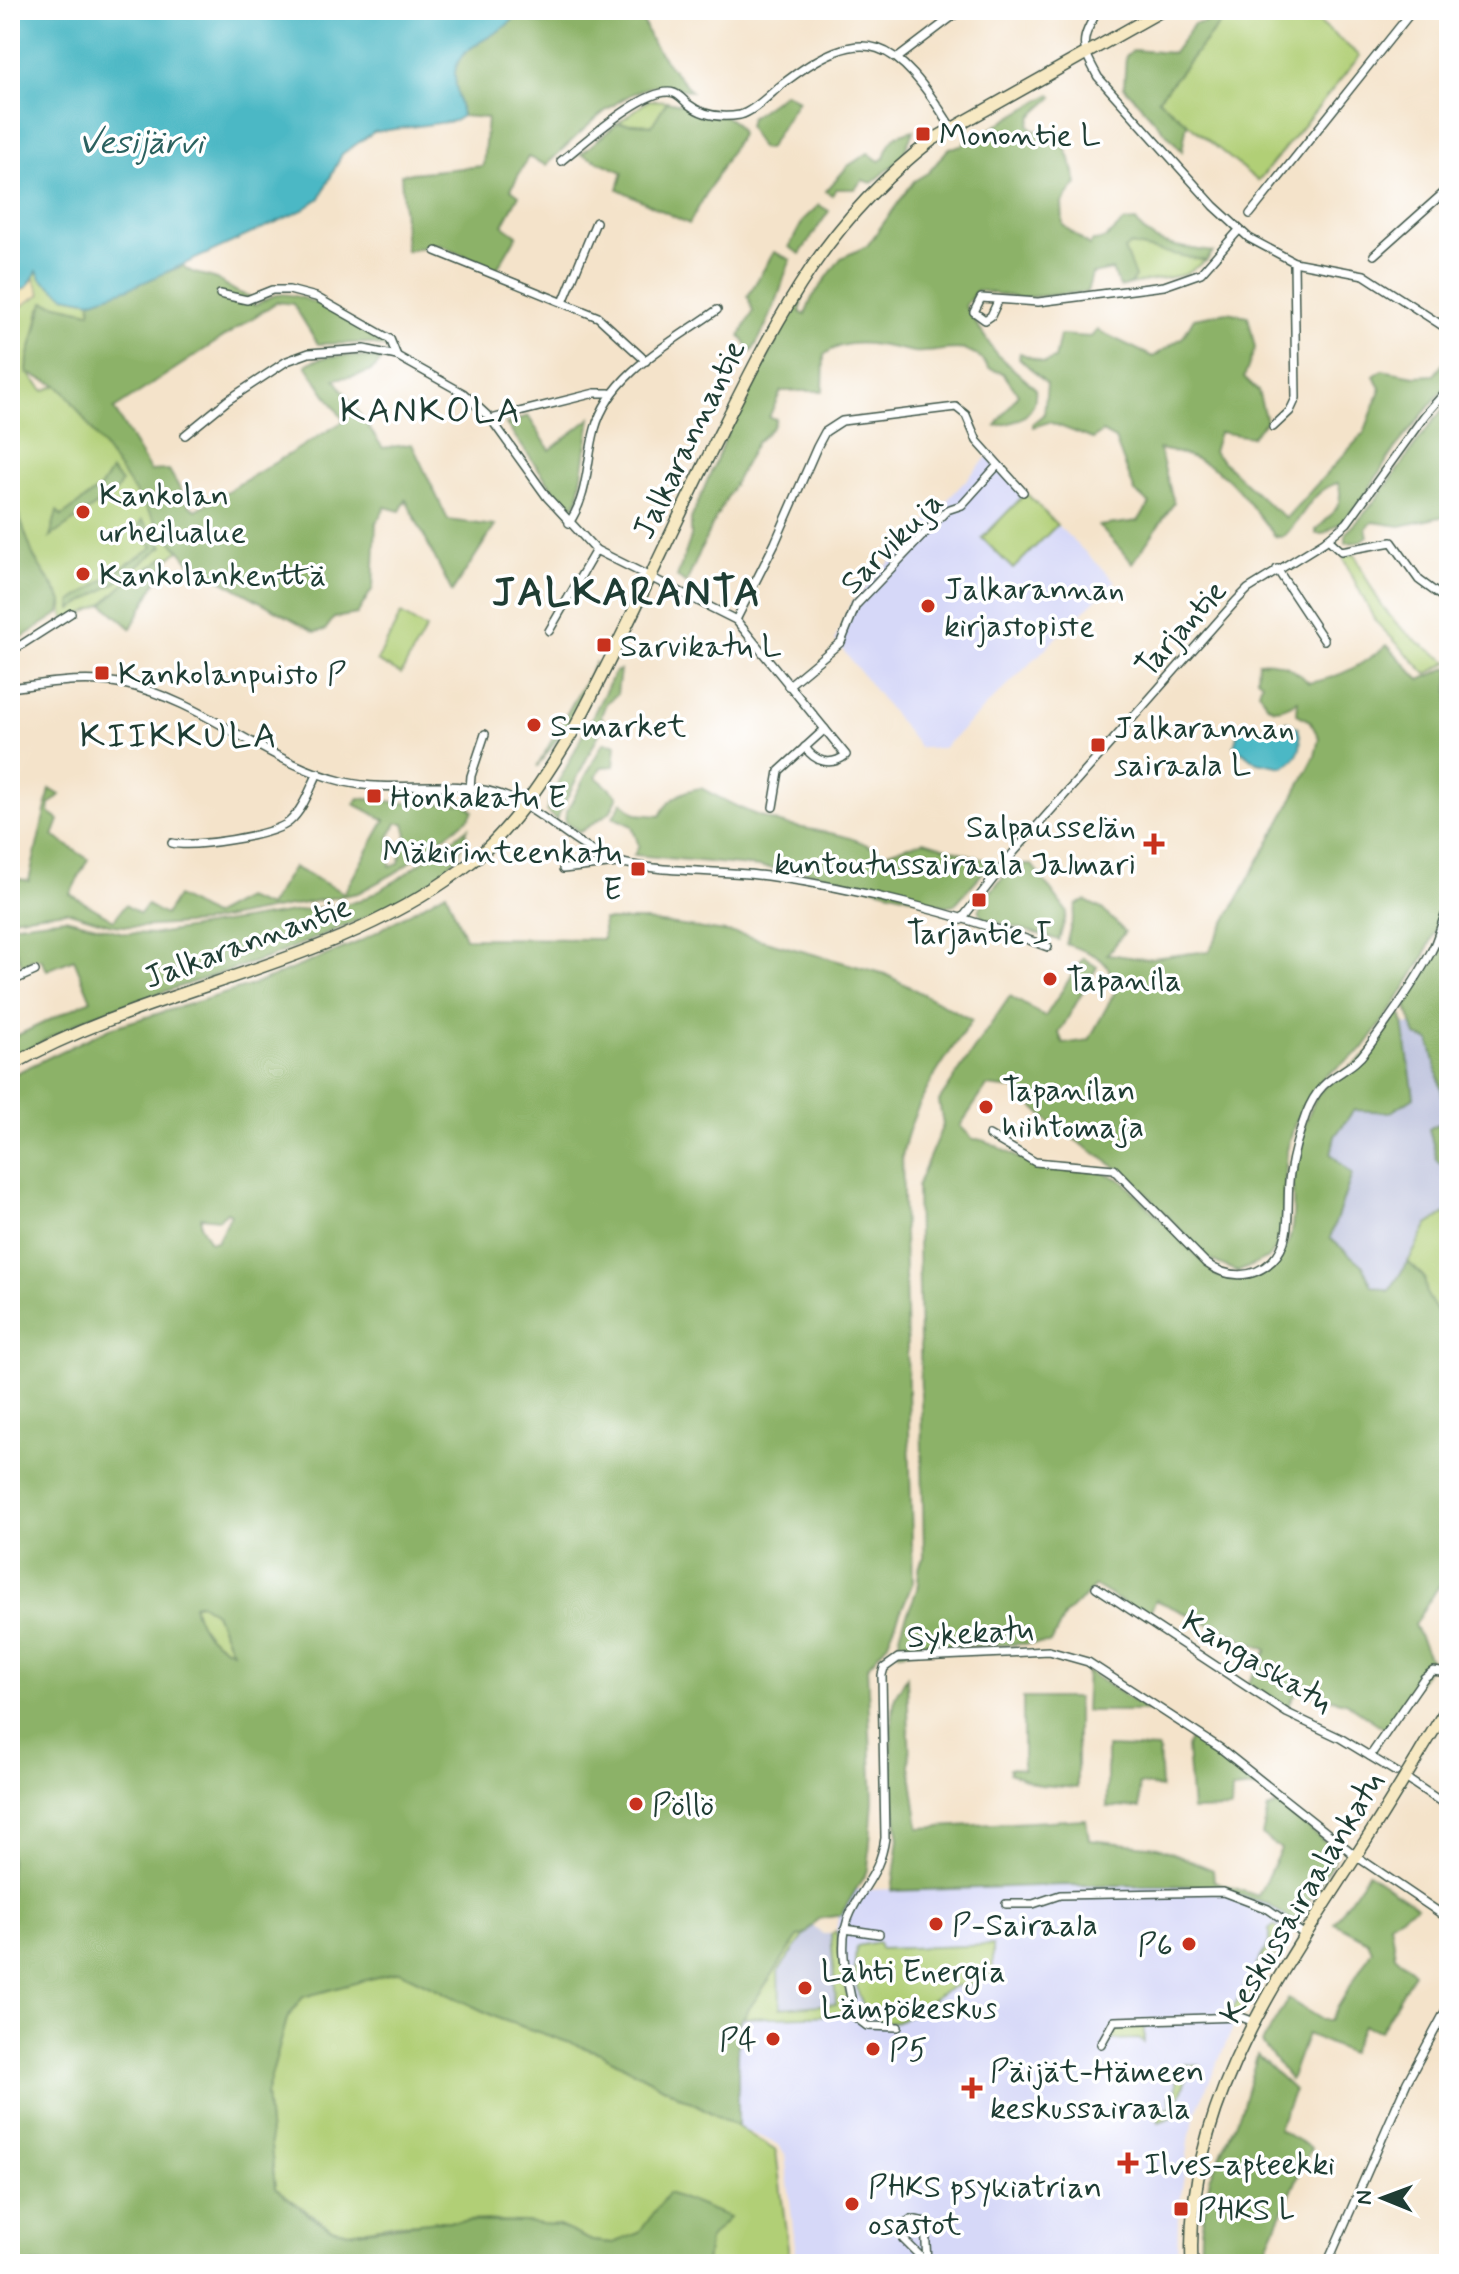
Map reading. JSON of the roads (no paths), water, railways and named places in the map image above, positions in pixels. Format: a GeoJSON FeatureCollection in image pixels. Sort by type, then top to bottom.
{"type":"FeatureCollection","features":[{"type":"Feature","properties":{"kind":"main road","name":"Jalkarannantie"},"geometry":{"type":"LineString","coordinates":[[10,1066],[93,1023],[297,955],[367,926],[462,869],[524,804],[572,733],[766,340],[805,274],[853,213],[906,159],[951,127],[1163,10]]}},
{"type":"Feature","properties":{"kind":"main road","name":"Keskussairaalankatu"},"geometry":{"type":"LineString","coordinates":[[1192,2264],[1195,2199],[1208,2139],[1224,2086],[1252,2021],[1449,1705]]}},
{"type":"Feature","properties":{"kind":"street"},"geometry":{"type":"LineString","coordinates":[[899,57],[961,10]]}},
{"type":"Feature","properties":{"kind":"street"},"geometry":{"type":"LineString","coordinates":[[1098,10],[1083,38],[1085,52],[1108,90],[1239,230],[1294,262],[1364,275],[1449,330]]}},
{"type":"Feature","properties":{"kind":"street"},"geometry":{"type":"LineString","coordinates":[[1250,214],[1413,10]]}},
{"type":"Feature","properties":{"kind":"street"},"geometry":{"type":"LineString","coordinates":[[561,161],[649,95],[677,94],[710,116],[744,114],[805,66],[840,49],[881,46],[899,57],[951,127]]}},
{"type":"Feature","properties":{"kind":"street"},"geometry":{"type":"LineString","coordinates":[[1374,255],[1449,188]]}},
{"type":"Feature","properties":{"kind":"street"},"geometry":{"type":"LineString","coordinates":[[564,300],[596,222]]}},
{"type":"Feature","properties":{"kind":"street"},"geometry":{"type":"LineString","coordinates":[[998,301],[1038,302],[1164,286],[1187,280],[1201,273],[1239,230]]}},
{"type":"Feature","properties":{"kind":"street"},"geometry":{"type":"LineString","coordinates":[[436,251],[564,300],[598,317],[646,361]]}},
{"type":"Feature","properties":{"kind":"street"},"geometry":{"type":"LineString","coordinates":[[1273,427],[1290,411],[1296,398],[1294,262]]}},
{"type":"Feature","properties":{"kind":"street"},"geometry":{"type":"LineString","coordinates":[[220,294],[247,300],[272,290],[289,290],[316,297],[390,339],[397,356]]}},
{"type":"Feature","properties":{"kind":"street"},"geometry":{"type":"LineString","coordinates":[[569,523],[580,506],[594,430],[609,393],[646,361],[717,310]]}},
{"type":"Feature","properties":{"kind":"street"},"geometry":{"type":"LineString","coordinates":[[185,435],[200,419],[287,361],[309,353],[364,349],[397,356],[463,393],[491,419],[569,523],[596,550],[736,620],[846,755],[830,762],[817,760],[805,747]]}},
{"type":"Feature","properties":{"kind":"street","name":"Tarjantie"},"geometry":{"type":"LineString","coordinates":[[961,920],[1014,852],[1202,637],[1248,589],[1328,539],[1366,501],[1425,415],[1449,388]]}},
{"type":"Feature","properties":{"kind":"street"},"geometry":{"type":"LineString","coordinates":[[491,419],[595,393],[609,393]]}},
{"type":"Feature","properties":{"kind":"street"},"geometry":{"type":"LineString","coordinates":[[736,620],[775,543],[817,447],[834,424],[860,416],[956,407],[966,415],[977,441],[1023,492]]}},
{"type":"Feature","properties":{"kind":"street","name":"Sarvikuja"},"geometry":{"type":"LineString","coordinates":[[788,686],[841,642],[856,605],[947,510],[962,505],[998,465]]}},
{"type":"Feature","properties":{"kind":"street"},"geometry":{"type":"LineString","coordinates":[[1328,539],[1341,551],[1392,542],[1419,580],[1449,602]]}},
{"type":"Feature","properties":{"kind":"street"},"geometry":{"type":"LineString","coordinates":[[549,631],[596,550]]}},
{"type":"Feature","properties":{"kind":"street"},"geometry":{"type":"LineString","coordinates":[[1277,569],[1324,640]]}},
{"type":"Feature","properties":{"kind":"street"},"geometry":{"type":"LineString","coordinates":[[10,652],[71,613]]}},
{"type":"Feature","properties":{"kind":"street"},"geometry":{"type":"LineString","coordinates":[[10,688],[72,680],[136,687],[177,701],[274,755],[318,773],[363,784],[495,792],[524,804],[601,855],[621,863]]}},
{"type":"Feature","properties":{"kind":"street"},"geometry":{"type":"LineString","coordinates":[[773,807],[779,771],[825,729]]}},
{"type":"Feature","properties":{"kind":"street"},"geometry":{"type":"LineString","coordinates":[[470,789],[471,776],[485,734]]}},
{"type":"Feature","properties":{"kind":"street"},"geometry":{"type":"LineString","coordinates":[[172,843],[204,842],[275,831],[297,814],[318,773]]}},
{"type":"Feature","properties":{"kind":"street"},"geometry":{"type":"LineString","coordinates":[[563,869],[621,863],[793,879],[961,920],[1048,947]]}},
{"type":"Feature","properties":{"kind":"street"},"geometry":{"type":"LineString","coordinates":[[989,1135],[1035,1162],[1114,1169],[1219,1273],[1251,1273],[1270,1263],[1279,1252],[1286,1231],[1292,1160],[1314,1098],[1325,1081],[1365,1053],[1400,1004],[1434,947],[1449,907]]}},
{"type":"Feature","properties":{"kind":"street"},"geometry":{"type":"LineString","coordinates":[[10,982],[35,971]]}},
{"type":"Feature","properties":{"kind":"street","name":"Kangaskatu"},"geometry":{"type":"LineString","coordinates":[[1096,1587],[1287,1713],[1396,1772]]}},
{"type":"Feature","properties":{"kind":"street","name":"Sykekatu"},"geometry":{"type":"LineString","coordinates":[[898,2027],[873,2028],[855,2017],[844,1948],[845,1929],[852,1909],[880,1866],[885,1838],[882,1676],[889,1663],[906,1657],[1049,1651],[1088,1662],[1220,1748],[1356,1856],[1449,1919]]}},
{"type":"Feature","properties":{"kind":"street"},"geometry":{"type":"LineString","coordinates":[[1370,1756],[1424,1678],[1433,1671],[1449,1673]]}},
{"type":"Feature","properties":{"kind":"street"},"geometry":{"type":"LineString","coordinates":[[871,1676],[882,1676]]}},
{"type":"Feature","properties":{"kind":"street"},"geometry":{"type":"LineString","coordinates":[[1410,1781],[1449,1807]]}},
{"type":"Feature","properties":{"kind":"street"},"geometry":{"type":"LineString","coordinates":[[1006,1907],[1060,1895],[1223,1892],[1268,1909],[1305,1935]]}},
{"type":"Feature","properties":{"kind":"street"},"geometry":{"type":"LineString","coordinates":[[845,1929],[879,1934]]}},
{"type":"Feature","properties":{"kind":"street"},"geometry":{"type":"LineString","coordinates":[[1327,2264],[1407,2082],[1449,2004]]}},
{"type":"Feature","properties":{"kind":"street"},"geometry":{"type":"LineString","coordinates":[[1101,2044],[1114,2021],[1241,2017],[1252,2021]]}},
{"type":"Feature","properties":{"kind":"street"},"geometry":{"type":"LineString","coordinates":[[911,2219],[925,2222],[926,2263],[903,2239],[905,2224],[911,2219]]}},
{"type":"Feature","properties":{"kind":"water","name":"Vesijärvi"},"geometry":{"type":"Polygon","coordinates":[[[10,10],[572,10],[560,19],[546,23],[518,12],[504,28],[465,53],[455,72],[462,116],[454,121],[374,132],[342,154],[320,198],[303,210],[138,285],[91,301],[65,296],[42,280],[37,271],[28,286],[10,297],[10,10]]]}},
{"type":"Feature","properties":{"kind":"water"},"geometry":{"type":"Polygon","coordinates":[[[1287,721],[1298,728],[1301,740],[1297,755],[1283,767],[1257,762],[1234,746],[1239,728],[1263,729],[1267,724],[1282,728],[1287,721]]]}},
{"type":"Feature","properties":{"kind":"place","name":"Monontie L"},"geometry":{"type":"Point","coordinates":[923,134]}},
{"type":"Feature","properties":{"kind":"place","name":"Kankolan urheilualue"},"geometry":{"type":"Point","coordinates":[83,512]}},
{"type":"Feature","properties":{"kind":"place","name":"Kankolankenttä"},"geometry":{"type":"Point","coordinates":[83,574]}},
{"type":"Feature","properties":{"kind":"place","name":"Jalkarannan kirjastopiste"},"geometry":{"type":"Point","coordinates":[928,606]}},
{"type":"Feature","properties":{"kind":"place","name":"Sarvikatu L"},"geometry":{"type":"Point","coordinates":[604,645]}},
{"type":"Feature","properties":{"kind":"place","name":"Kankolanpuisto P"},"geometry":{"type":"Point","coordinates":[102,673]}},
{"type":"Feature","properties":{"kind":"place","name":"S-market"},"geometry":{"type":"Point","coordinates":[534,725]}},
{"type":"Feature","properties":{"kind":"place","name":"Jalkarannan sairaala L"},"geometry":{"type":"Point","coordinates":[1098,745]}},
{"type":"Feature","properties":{"kind":"place","name":"Honkakatu E"},"geometry":{"type":"Point","coordinates":[374,796]}},
{"type":"Feature","properties":{"kind":"place","name":"Salpausselän kuntoutussairaala Jalmari"},"geometry":{"type":"Point","coordinates":[1154,844]}},
{"type":"Feature","properties":{"kind":"place","name":"Mäkirinteenkatu E"},"geometry":{"type":"Point","coordinates":[638,869]}},
{"type":"Feature","properties":{"kind":"place","name":"Tarjantie I"},"geometry":{"type":"Point","coordinates":[979,900]}},
{"type":"Feature","properties":{"kind":"place","name":"Tapanila"},"geometry":{"type":"Point","coordinates":[1050,979]}},
{"type":"Feature","properties":{"kind":"place","name":"Tapanilan hiihtomaja"},"geometry":{"type":"Point","coordinates":[986,1107]}},
{"type":"Feature","properties":{"kind":"place","name":"Pöllö"},"geometry":{"type":"Point","coordinates":[636,1804]}},
{"type":"Feature","properties":{"kind":"place","name":"P-Sairaala"},"geometry":{"type":"Point","coordinates":[936,1924]}},
{"type":"Feature","properties":{"kind":"place","name":"P6"},"geometry":{"type":"Point","coordinates":[1189,1944]}},
{"type":"Feature","properties":{"kind":"place","name":"Lahti Energia Lämpökeskus"},"geometry":{"type":"Point","coordinates":[805,1988]}},
{"type":"Feature","properties":{"kind":"place","name":"P4"},"geometry":{"type":"Point","coordinates":[773,2039]}},
{"type":"Feature","properties":{"kind":"place","name":"P5"},"geometry":{"type":"Point","coordinates":[873,2049]}},
{"type":"Feature","properties":{"kind":"place","name":"Päijät-Hämeen keskussairaala"},"geometry":{"type":"Point","coordinates":[972,2088]}},
{"type":"Feature","properties":{"kind":"place","name":"Ilves-apteekki"},"geometry":{"type":"Point","coordinates":[1128,2163]}},
{"type":"Feature","properties":{"kind":"place","name":"PHKS psykiatrian osastot"},"geometry":{"type":"Point","coordinates":[852,2204]}},
{"type":"Feature","properties":{"kind":"place","name":"PHKS L"},"geometry":{"type":"Point","coordinates":[1181,2209]}},
{"type":"Feature","properties":{"kind":"district","name":"KANKOLA"},"geometry":{"type":"Point","coordinates":[431,409]}},
{"type":"Feature","properties":{"kind":"district","name":"JALKARANTA"},"geometry":{"type":"Point","coordinates":[627,591]}},
{"type":"Feature","properties":{"kind":"district","name":"KIIKKULA"},"geometry":{"type":"Point","coordinates":[179,734]}}]}
